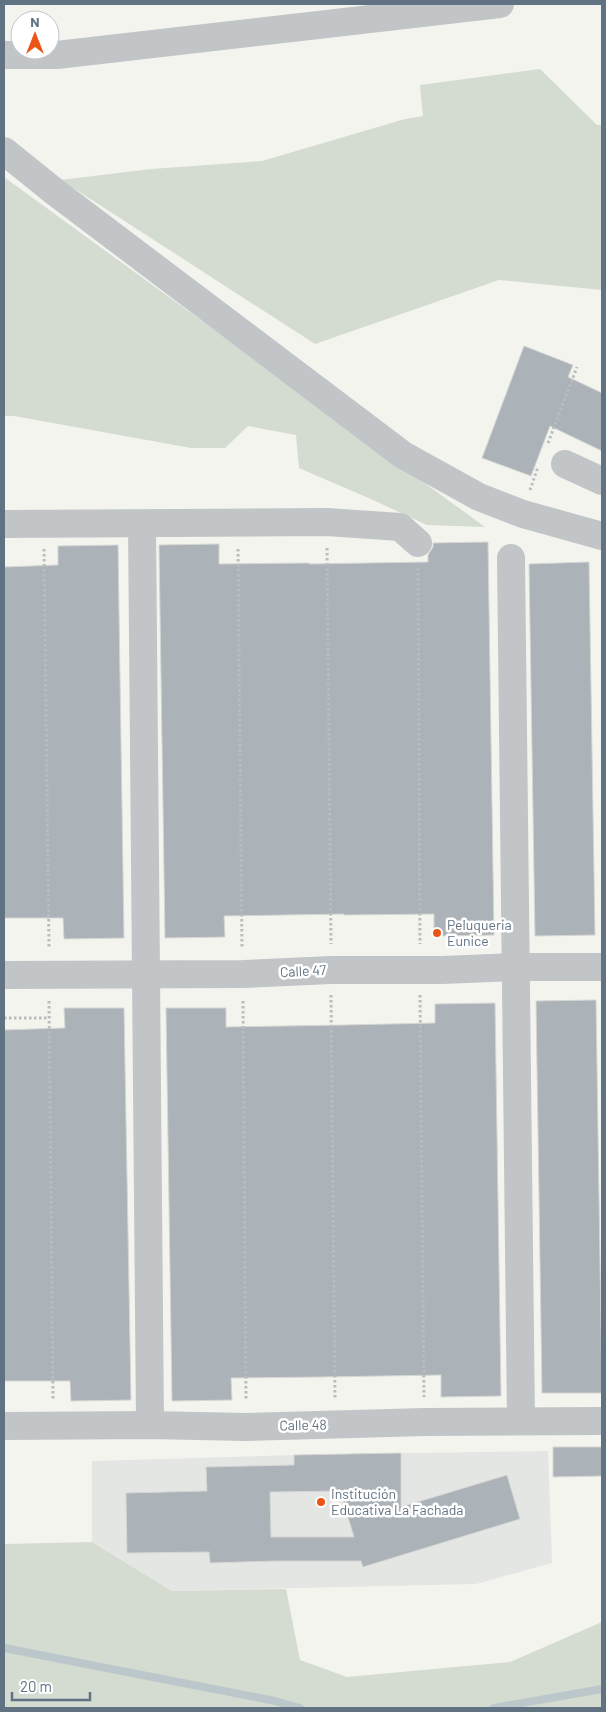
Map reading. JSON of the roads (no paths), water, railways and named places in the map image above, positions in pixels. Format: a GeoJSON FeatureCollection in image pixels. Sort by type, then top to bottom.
{"type":"FeatureCollection","features":[{"type":"Feature","properties":{"kind":"street"},"geometry":{"type":"LineString","coordinates":[[4,55],[57,55],[500,4]]}},
{"type":"Feature","properties":{"kind":"street"},"geometry":{"type":"LineString","coordinates":[[4,151],[55,192],[403,455],[479,497],[523,514],[602,536]]}},
{"type":"Feature","properties":{"kind":"street"},"geometry":{"type":"LineString","coordinates":[[565,464],[602,481]]}},
{"type":"Feature","properties":{"kind":"street"},"geometry":{"type":"LineString","coordinates":[[4,524],[327,522],[400,527],[418,543]]}},
{"type":"Feature","properties":{"kind":"street"},"geometry":{"type":"LineString","coordinates":[[142,524],[150,1425]]}},
{"type":"Feature","properties":{"kind":"street"},"geometry":{"type":"LineString","coordinates":[[511,558],[521,1421]]}},
{"type":"Feature","properties":{"kind":"street","name":"Calle 47"},"geometry":{"type":"LineString","coordinates":[[4,975],[146,976],[331,970],[602,967]]}},
{"type":"Feature","properties":{"kind":"street","name":"Calle 48"},"geometry":{"type":"LineString","coordinates":[[4,1426],[246,1426],[602,1421]]}},
{"type":"Feature","properties":{"kind":"waterway"},"geometry":{"type":"LineString","coordinates":[[4,1648],[275,1701],[300,1708]]}},
{"type":"Feature","properties":{"kind":"waterway"},"geometry":{"type":"LineString","coordinates":[[494,1708],[602,1689]]}},
{"type":"Feature","properties":{"kind":"place","name":"Peluqueria Eunice"},"geometry":{"type":"Point","coordinates":[437,933]}},
{"type":"Feature","properties":{"kind":"place","name":"Institución Educativa La Fachada"},"geometry":{"type":"Point","coordinates":[321,1502]}}]}
